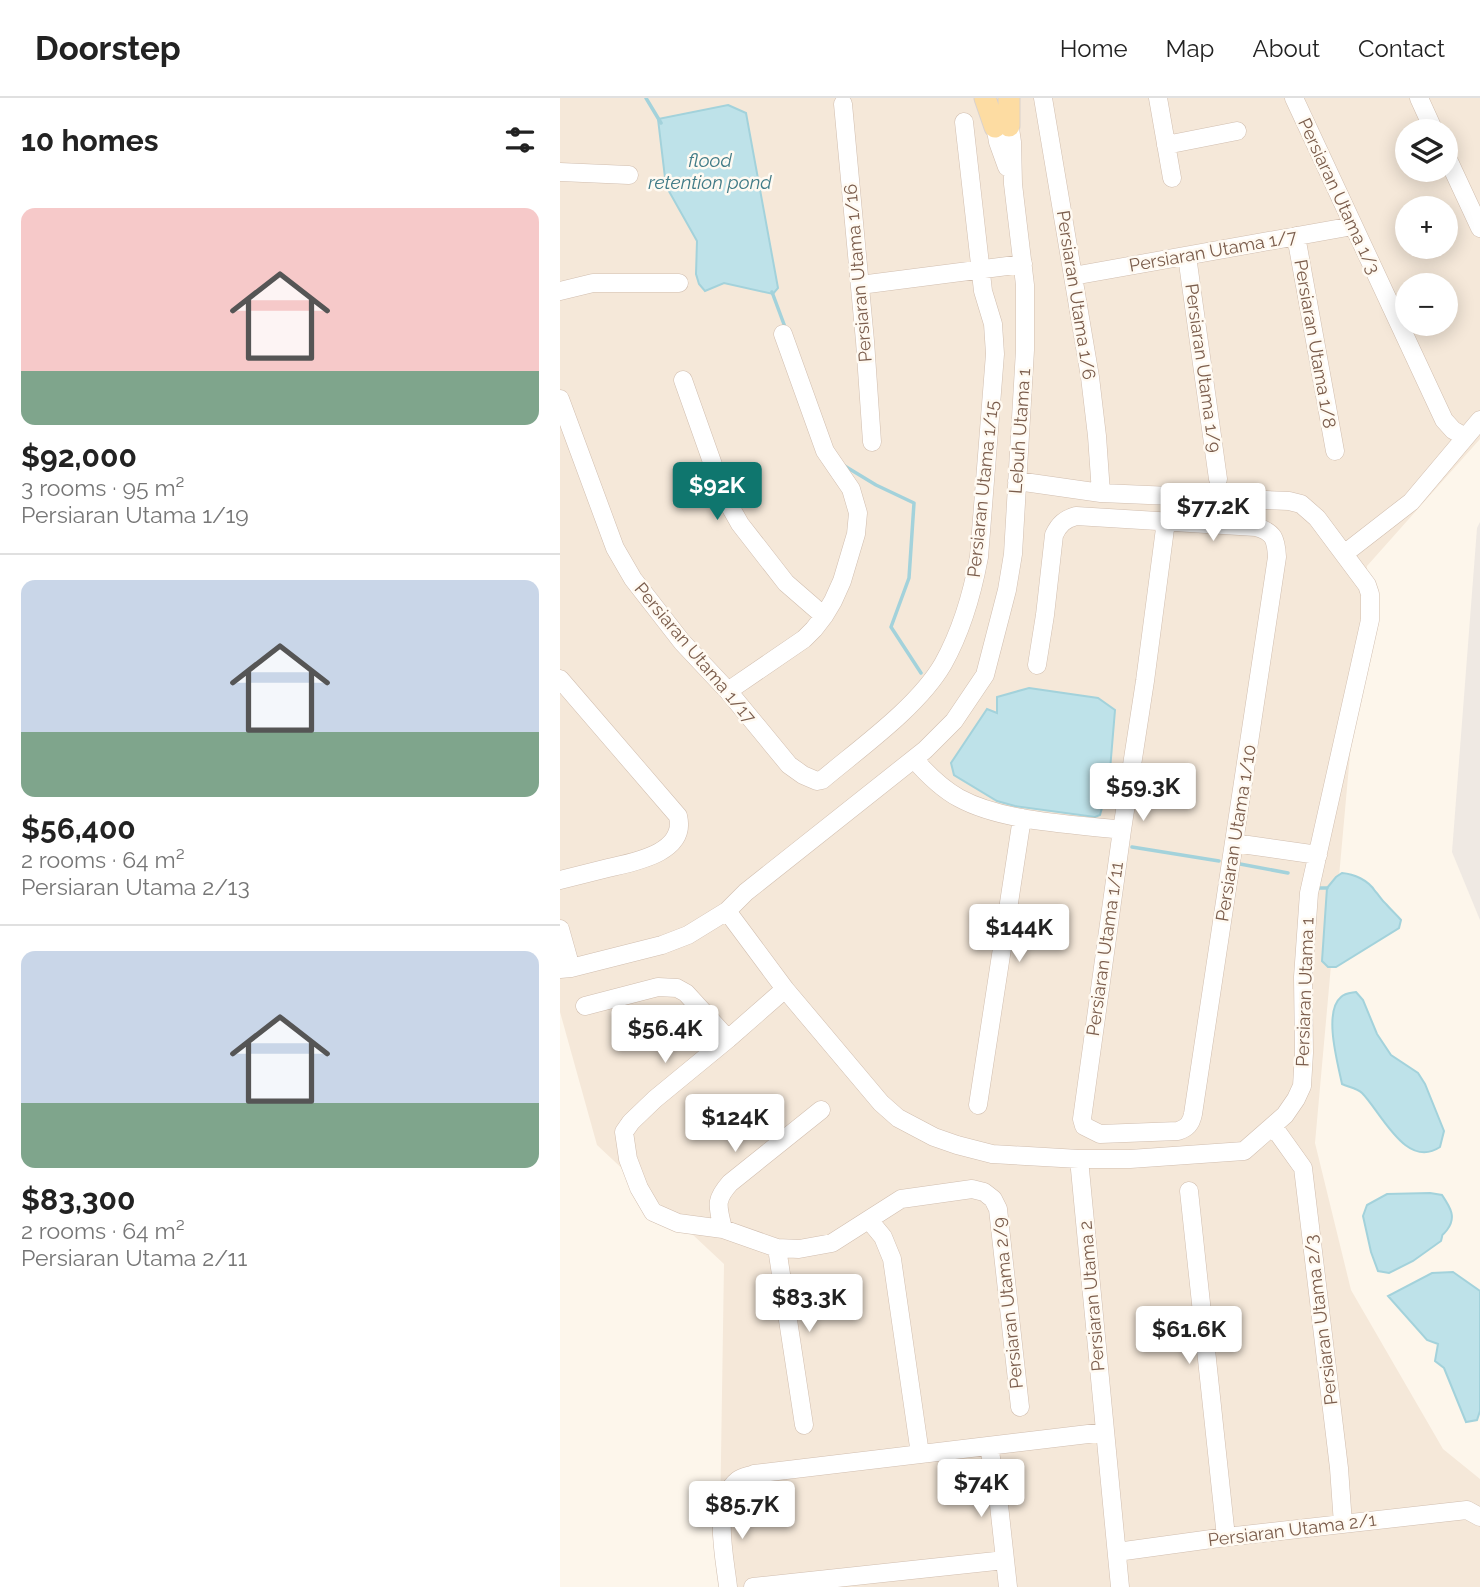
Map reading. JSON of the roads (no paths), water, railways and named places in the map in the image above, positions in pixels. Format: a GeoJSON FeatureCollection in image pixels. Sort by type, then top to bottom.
{"type":"FeatureCollection","features":[{"type":"Feature","properties":{"kind":"main road"},"geometry":{"type":"LineString","coordinates":[[988,98],[1002,127]]}},
{"type":"Feature","properties":{"kind":"main road"},"geometry":{"type":"LineString","coordinates":[[1002,127],[1007,98]]}},
{"type":"Feature","properties":{"kind":"street","name":"Persiaran Utama 1/6"},"geometry":{"type":"LineString","coordinates":[[1043,98],[1090,377],[1101,494]]}},
{"type":"Feature","properties":{"kind":"street"},"geometry":{"type":"LineString","coordinates":[[1158,98],[1172,178]]}},
{"type":"Feature","properties":{"kind":"street","name":"Persiaran Utama 1/3"},"geometry":{"type":"LineString","coordinates":[[1294,98],[1444,420],[1453,430],[1465,437]]}},
{"type":"Feature","properties":{"kind":"street"},"geometry":{"type":"LineString","coordinates":[[1419,98],[1429,119]]}},
{"type":"Feature","properties":{"kind":"street","name":"Persiaran Utama 1/16"},"geometry":{"type":"LineString","coordinates":[[843,104],[872,442]]}},
{"type":"Feature","properties":{"kind":"street","name":"Persiaran Utama 1/15"},"geometry":{"type":"LineString","coordinates":[[803,775],[822,780],[903,712],[942,666],[967,609],[979,557],[995,354],[993,324],[983,291],[964,122]]}},
{"type":"Feature","properties":{"kind":"street","name":"Lebuh Utama 1"},"geometry":{"type":"LineString","coordinates":[[914,759],[954,721],[985,676],[1007,590],[1013,554],[1025,350],[1023,264],[1013,184],[998,142],[1002,127]]}},
{"type":"Feature","properties":{"kind":"street"},"geometry":{"type":"LineString","coordinates":[[1166,145],[1237,131]]}},
{"type":"Feature","properties":{"kind":"street"},"geometry":{"type":"LineString","coordinates":[[560,172],[629,175]]}},
{"type":"Feature","properties":{"kind":"street"},"geometry":{"type":"LineString","coordinates":[[1458,181],[1480,228]]}},
{"type":"Feature","properties":{"kind":"street","name":"Persiaran Utama 1/7"},"geometry":{"type":"LineString","coordinates":[[1073,276],[1353,226]]}},
{"type":"Feature","properties":{"kind":"street","name":"Persiaran Utama 1/8"},"geometry":{"type":"LineString","coordinates":[[1296,236],[1335,452]]}},
{"type":"Feature","properties":{"kind":"street","name":"Persiaran Utama 1/9"},"geometry":{"type":"LineString","coordinates":[[1187,256],[1218,479]]}},
{"type":"Feature","properties":{"kind":"street"},"geometry":{"type":"LineString","coordinates":[[860,285],[1023,264]]}},
{"type":"Feature","properties":{"kind":"street"},"geometry":{"type":"LineString","coordinates":[[560,291],[593,283],[679,283]]}},
{"type":"Feature","properties":{"kind":"street"},"geometry":{"type":"LineString","coordinates":[[728,691],[804,639],[824,617],[842,581],[856,534],[858,513],[850,489],[825,451],[783,334]]}},
{"type":"Feature","properties":{"kind":"street"},"geometry":{"type":"LineString","coordinates":[[682,380],[727,501],[740,524],[786,583],[824,617]]}},
{"type":"Feature","properties":{"kind":"street","name":"Persiaran Utama 1/17"},"geometry":{"type":"LineString","coordinates":[[560,400],[615,548],[633,579],[682,642],[728,691],[789,765],[803,775]]}},
{"type":"Feature","properties":{"kind":"street"},"geometry":{"type":"LineString","coordinates":[[1344,554],[1411,502],[1480,420]]}},
{"type":"Feature","properties":{"kind":"street","name":"Persiaran Utama 1"},"geometry":{"type":"LineString","coordinates":[[727,911],[785,989],[864,1085],[898,1118],[934,1137],[992,1154],[1130,1159],[1244,1151],[1285,1115],[1302,1086],[1303,977],[1309,893],[1370,621],[1370,594],[1367,584],[1317,518],[1301,503],[1101,494],[1017,481]]}},
{"type":"Feature","properties":{"kind":"street"},"geometry":{"type":"LineString","coordinates":[[1037,665],[1057,528],[1066,519],[1076,516],[1166,522]]}},
{"type":"Feature","properties":{"kind":"street","name":"Persiaran Utama 1/10"},"geometry":{"type":"LineString","coordinates":[[1166,522],[1256,527],[1266,530],[1273,536],[1277,557],[1193,1114],[1191,1122],[1185,1128]]}},
{"type":"Feature","properties":{"kind":"street","name":"Persiaran Utama 1/11"},"geometry":{"type":"LineString","coordinates":[[1166,522],[1082,1110],[1084,1126],[1100,1134],[1185,1128]]}},
{"type":"Feature","properties":{"kind":"street"},"geometry":{"type":"LineString","coordinates":[[560,679],[678,816],[681,825],[671,844],[650,857],[560,880]]}},
{"type":"Feature","properties":{"kind":"street"},"geometry":{"type":"LineString","coordinates":[[560,929],[564,970],[688,935],[727,911],[746,892],[914,759],[931,778],[958,797],[978,806],[1022,818],[1122,830]]}},
{"type":"Feature","properties":{"kind":"street"},"geometry":{"type":"LineString","coordinates":[[978,1105],[1022,818]]}},
{"type":"Feature","properties":{"kind":"street"},"geometry":{"type":"LineString","coordinates":[[1234,843],[1318,855]]}},
{"type":"Feature","properties":{"kind":"street"},"geometry":{"type":"LineString","coordinates":[[585,1006],[658,987],[677,988],[686,993],[728,1039]]}},
{"type":"Feature","properties":{"kind":"street"},"geometry":{"type":"LineString","coordinates":[[785,989],[631,1122],[624,1132],[628,1159],[639,1188],[653,1212],[678,1223],[723,1229],[777,1248],[799,1249],[832,1243],[869,1220],[883,1237],[892,1259],[920,1454]]}},
{"type":"Feature","properties":{"kind":"street"},"geometry":{"type":"LineString","coordinates":[[723,1229],[717,1202],[730,1182],[821,1110]]}},
{"type":"Feature","properties":{"kind":"street","name":"Persiaran Utama 2/3"},"geometry":{"type":"LineString","coordinates":[[1273,1126],[1303,1168],[1343,1524]]}},
{"type":"Feature","properties":{"kind":"street","name":"Persiaran Utama 2"},"geometry":{"type":"LineString","coordinates":[[1079,1159],[1120,1587]]}},
{"type":"Feature","properties":{"kind":"street","name":"Persiaran Utama 2/9"},"geometry":{"type":"LineString","coordinates":[[869,1220],[901,1199],[972,1189],[984,1192],[993,1199],[998,1209],[1020,1407]]}},
{"type":"Feature","properties":{"kind":"street"},"geometry":{"type":"LineString","coordinates":[[1189,1191],[1226,1537]]}},
{"type":"Feature","properties":{"kind":"street"},"geometry":{"type":"LineString","coordinates":[[777,1248],[804,1425]]}},
{"type":"Feature","properties":{"kind":"street"},"geometry":{"type":"LineString","coordinates":[[728,1587],[722,1517],[726,1496],[739,1479],[754,1474],[1105,1432]]}},
{"type":"Feature","properties":{"kind":"street"},"geometry":{"type":"LineString","coordinates":[[989,1446],[1008,1587]]}},
{"type":"Feature","properties":{"kind":"street","name":"Persiaran Utama 2/1"},"geometry":{"type":"LineString","coordinates":[[1116,1552],[1343,1524],[1473,1513]]}},
{"type":"Feature","properties":{"kind":"street"},"geometry":{"type":"LineString","coordinates":[[753,1587],[886,1580],[1005,1560]]}},
{"type":"Feature","properties":{"kind":"water","name":"flood retention pond"},"geometry":{"type":"Polygon","coordinates":[[[728,105],[746,113],[778,288],[773,294],[724,283],[705,291],[696,274],[697,241],[666,186],[658,119],[728,105]]]}},
{"type":"Feature","properties":{"kind":"water"},"geometry":{"type":"Polygon","coordinates":[[[1029,688],[1098,698],[1115,710],[1109,782],[1100,815],[1095,817],[1015,806],[997,801],[954,775],[951,763],[987,709],[997,713],[997,697],[1029,688]]]}},
{"type":"Feature","properties":{"kind":"water"},"geometry":{"type":"Polygon","coordinates":[[[1342,873],[1356,876],[1369,884],[1401,920],[1399,928],[1336,967],[1328,967],[1322,961],[1327,888],[1342,873]]]}},
{"type":"Feature","properties":{"kind":"water"},"geometry":{"type":"Polygon","coordinates":[[[1356,992],[1363,1000],[1377,1034],[1391,1055],[1418,1073],[1425,1084],[1444,1131],[1440,1147],[1428,1152],[1416,1151],[1405,1145],[1362,1093],[1342,1084],[1333,1039],[1333,1014],[1341,997],[1356,992]]]}},
{"type":"Feature","properties":{"kind":"water"},"geometry":{"type":"Polygon","coordinates":[[[1387,1194],[1442,1195],[1451,1212],[1452,1221],[1441,1241],[1413,1261],[1389,1273],[1378,1271],[1363,1216],[1367,1205],[1387,1194]]]}},
{"type":"Feature","properties":{"kind":"water"},"geometry":{"type":"Polygon","coordinates":[[[1453,1272],[1480,1291],[1480,1411],[1477,1420],[1466,1422],[1444,1368],[1435,1361],[1438,1344],[1427,1340],[1388,1296],[1432,1273],[1453,1272]]]}},
{"type":"Feature","properties":{"kind":"waterway"},"geometry":{"type":"LineString","coordinates":[[646,98],[661,123]]}},
{"type":"Feature","properties":{"kind":"waterway"},"geometry":{"type":"LineString","coordinates":[[772,292],[785,327]]}},
{"type":"Feature","properties":{"kind":"waterway"},"geometry":{"type":"LineString","coordinates":[[843,465],[914,503],[909,578],[891,627],[921,673]]}},
{"type":"Feature","properties":{"kind":"waterway"},"geometry":{"type":"LineString","coordinates":[[1132,847],[1219,861]]}},
{"type":"Feature","properties":{"kind":"waterway"},"geometry":{"type":"LineString","coordinates":[[1240,864],[1288,873]]}},
{"type":"Feature","properties":{"kind":"waterway"},"geometry":{"type":"LineString","coordinates":[[1319,888],[1327,888]]}}]}
